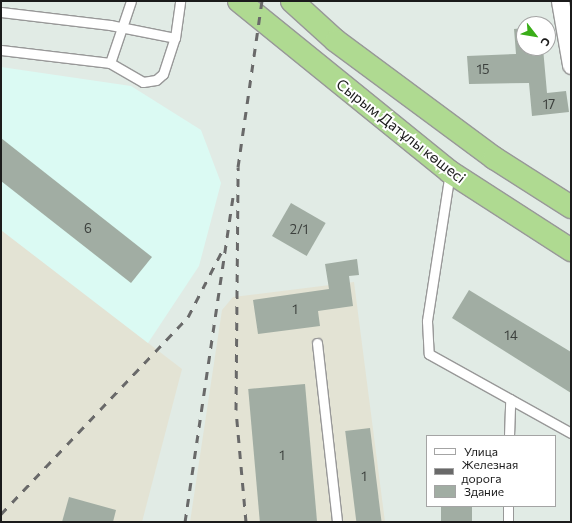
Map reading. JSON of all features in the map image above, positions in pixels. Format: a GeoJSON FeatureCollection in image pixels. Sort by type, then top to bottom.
{"type":"FeatureCollection","features":[{"type":"Feature","properties":{"kind":"highway","name":"Сырым Датұлы көшесі"},"geometry":{"type":"LineString","coordinates":[[239,1],[450,172],[571,250]]}},
{"type":"Feature","properties":{"kind":"highway"},"geometry":{"type":"LineString","coordinates":[[292,1],[336,41],[494,158],[571,207]]}},
{"type":"Feature","properties":{"kind":"street"},"geometry":{"type":"LineString","coordinates":[[560,1],[571,65]]}},
{"type":"Feature","properties":{"kind":"lane"},"geometry":{"type":"LineString","coordinates":[[110,63],[131,1]]}},
{"type":"Feature","properties":{"kind":"lane"},"geometry":{"type":"LineString","coordinates":[[1,50],[110,63],[143,82],[156,80],[163,74],[175,38],[180,1]]}},
{"type":"Feature","properties":{"kind":"lane"},"geometry":{"type":"LineString","coordinates":[[1,12],[122,28],[175,38]]}},
{"type":"Feature","properties":{"kind":"lane"},"geometry":{"type":"LineString","coordinates":[[450,172],[427,320],[429,354],[571,433]]}},
{"type":"Feature","properties":{"kind":"lane"},"geometry":{"type":"LineString","coordinates":[[317,343],[337,522]]}},
{"type":"Feature","properties":{"kind":"lane"},"geometry":{"type":"LineString","coordinates":[[509,435],[510,399]]}},
{"type":"Feature","properties":{"kind":"lane"},"geometry":{"type":"LineString","coordinates":[[508,507],[508,522]]}},
{"type":"Feature","properties":{"kind":"shaded area"},"geometry":{"type":"Polygon","coordinates":[[[1,67],[131,86],[201,130],[221,183],[199,266],[148,343],[1,230],[1,67]]]}},
{"type":"Feature","properties":{"kind":"shaded area"},"geometry":{"type":"Polygon","coordinates":[[[1,230],[182,369],[142,522],[1,522],[1,230]]]}},
{"type":"Feature","properties":{"kind":"shaded area"},"geometry":{"type":"Polygon","coordinates":[[[354,282],[385,522],[190,522],[222,310],[233,297],[354,282]]]}},
{"type":"Feature","properties":{"kind":"building"},"geometry":{"type":"Polygon","coordinates":[[[514,29],[516,29],[516,54],[514,29]]]}},
{"type":"Feature","properties":{"kind":"building"},"geometry":{"type":"Polygon","coordinates":[[[516,54],[516,56],[544,56],[547,93],[566,91],[569,112],[532,116],[529,83],[469,84],[467,56],[516,54]]]}},
{"type":"Feature","properties":{"kind":"building"},"geometry":{"type":"Polygon","coordinates":[[[1,138],[152,257],[131,283],[1,181],[1,138]]]}},
{"type":"Feature","properties":{"kind":"building"},"geometry":{"type":"Polygon","coordinates":[[[291,203],[326,223],[307,256],[272,236],[291,203]]]}},
{"type":"Feature","properties":{"kind":"building"},"geometry":{"type":"Polygon","coordinates":[[[357,259],[359,275],[349,276],[353,306],[318,311],[320,326],[258,334],[253,300],[329,289],[325,264],[357,259]]]}},
{"type":"Feature","properties":{"kind":"building"},"geometry":{"type":"Polygon","coordinates":[[[469,290],[571,352],[571,393],[452,318],[469,290]]]}},
{"type":"Feature","properties":{"kind":"building"},"geometry":{"type":"Polygon","coordinates":[[[305,384],[317,521],[260,522],[248,389],[305,384]]]}},
{"type":"Feature","properties":{"kind":"building"},"geometry":{"type":"Polygon","coordinates":[[[370,428],[382,522],[356,522],[345,431],[370,428]]]}},
{"type":"Feature","properties":{"kind":"building"},"geometry":{"type":"Polygon","coordinates":[[[69,497],[116,510],[113,522],[62,522],[69,497]]]}},
{"type":"Feature","properties":{"kind":"building"},"geometry":{"type":"Polygon","coordinates":[[[441,507],[472,507],[472,522],[441,522],[441,507]]]}},
{"type":"Feature","properties":{"kind":"railway"},"geometry":{"type":"LineString","coordinates":[[246,522],[236,410],[238,167],[262,1]]}},
{"type":"Feature","properties":{"kind":"railway"},"geometry":{"type":"LineString","coordinates":[[185,522],[233,198]]}},
{"type":"Feature","properties":{"kind":"railway"},"geometry":{"type":"LineString","coordinates":[[1,514],[188,317],[222,251]]}}]}
